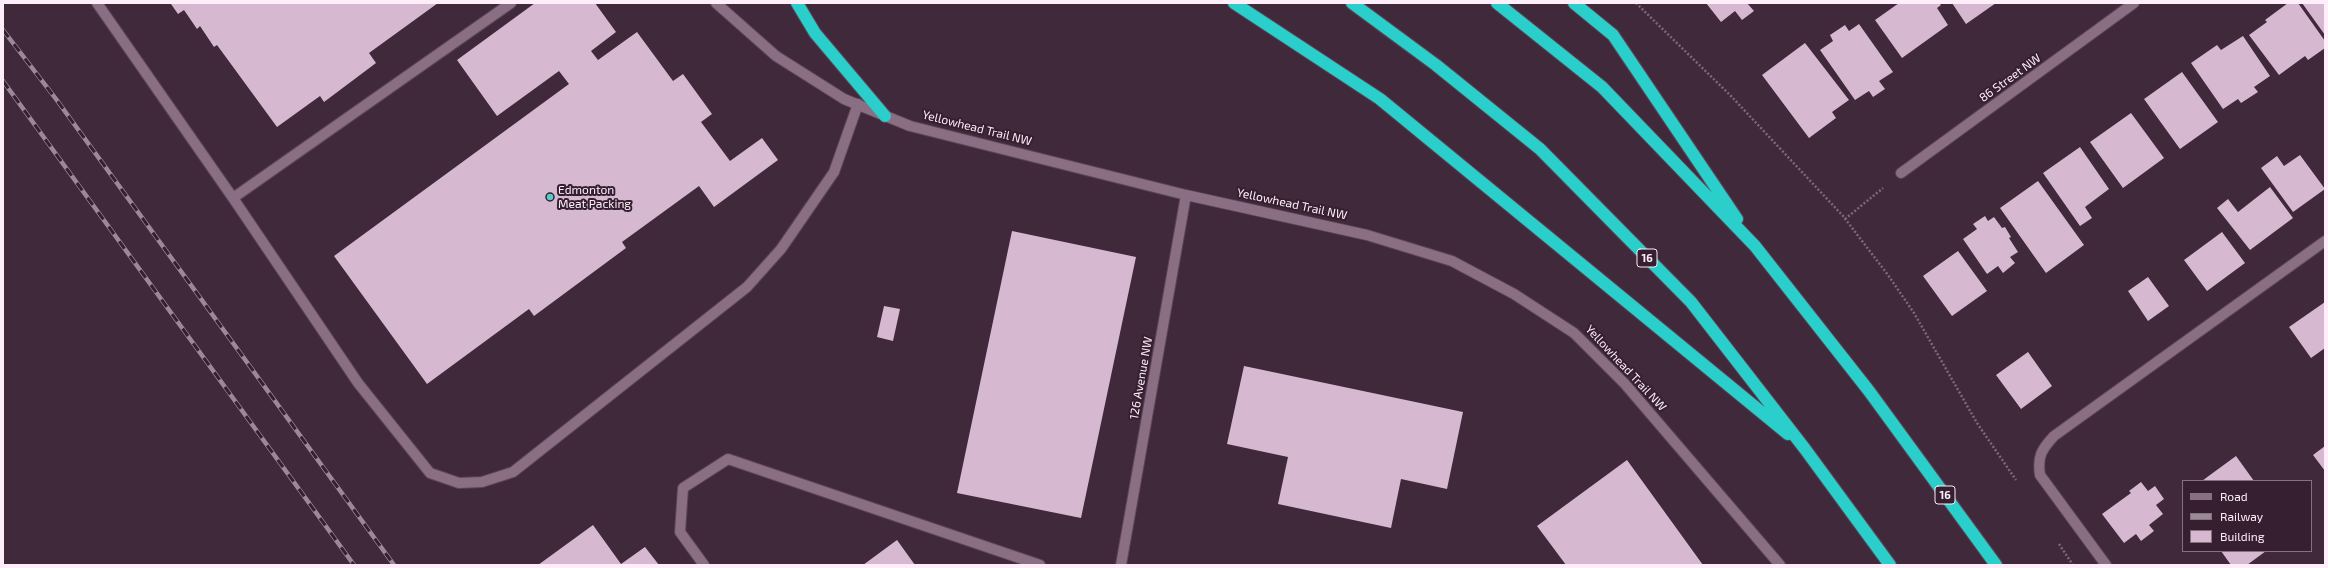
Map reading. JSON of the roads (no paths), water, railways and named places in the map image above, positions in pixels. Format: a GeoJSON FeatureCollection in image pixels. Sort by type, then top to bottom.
{"type":"FeatureCollection","features":[{"type":"Feature","properties":{"kind":"highway"},"geometry":{"type":"LineString","coordinates":[[797,3],[815,33],[885,116]]}},
{"type":"Feature","properties":{"kind":"highway"},"geometry":{"type":"LineString","coordinates":[[1234,3],[1380,99],[1805,449]]}},
{"type":"Feature","properties":{"kind":"highway","name":"16"},"geometry":{"type":"LineString","coordinates":[[1352,3],[1436,65],[1540,150],[1691,302],[1805,449],[1890,565]]}},
{"type":"Feature","properties":{"kind":"highway","name":"16"},"geometry":{"type":"LineString","coordinates":[[1497,3],[1602,87],[1755,246],[1869,391],[1996,565]]}},
{"type":"Feature","properties":{"kind":"highway"},"geometry":{"type":"LineString","coordinates":[[1574,3],[1612,35],[1755,246]]}},
{"type":"Feature","properties":{"kind":"street"},"geometry":{"type":"LineString","coordinates":[[96,3],[233,198],[358,383],[430,473],[459,483],[482,482],[513,472],[747,287],[781,249],[834,172],[858,104]]}},
{"type":"Feature","properties":{"kind":"street"},"geometry":{"type":"LineString","coordinates":[[233,198],[511,3]]}},
{"type":"Feature","properties":{"kind":"street","name":"Yellowhead Trail NW"},"geometry":{"type":"LineString","coordinates":[[716,3],[776,56],[844,99],[910,126],[1186,195],[1367,234],[1452,261],[1514,294],[1574,333],[1625,384],[1780,565]]}},
{"type":"Feature","properties":{"kind":"street","name":"86 Street NW"},"geometry":{"type":"LineString","coordinates":[[1901,173],[2134,3]]}},
{"type":"Feature","properties":{"kind":"street","name":"126 Avenue NW"},"geometry":{"type":"LineString","coordinates":[[1121,565],[1186,195]]}},
{"type":"Feature","properties":{"kind":"street"},"geometry":{"type":"LineString","coordinates":[[2106,565],[2040,475],[2038,461],[2041,449],[2054,436],[2325,241]]}},
{"type":"Feature","properties":{"kind":"street"},"geometry":{"type":"LineString","coordinates":[[704,565],[680,532],[683,488],[728,459],[1040,565]]}},
{"type":"Feature","properties":{"kind":"railway"},"geometry":{"type":"LineString","coordinates":[[3,30],[56,99],[394,565]]}},
{"type":"Feature","properties":{"kind":"railway"},"geometry":{"type":"LineString","coordinates":[[3,81],[354,565]]}},
{"type":"Feature","properties":{"kind":"place","name":"Edmonton Meat Packing"},"geometry":{"type":"Point","coordinates":[550,197]}}]}
